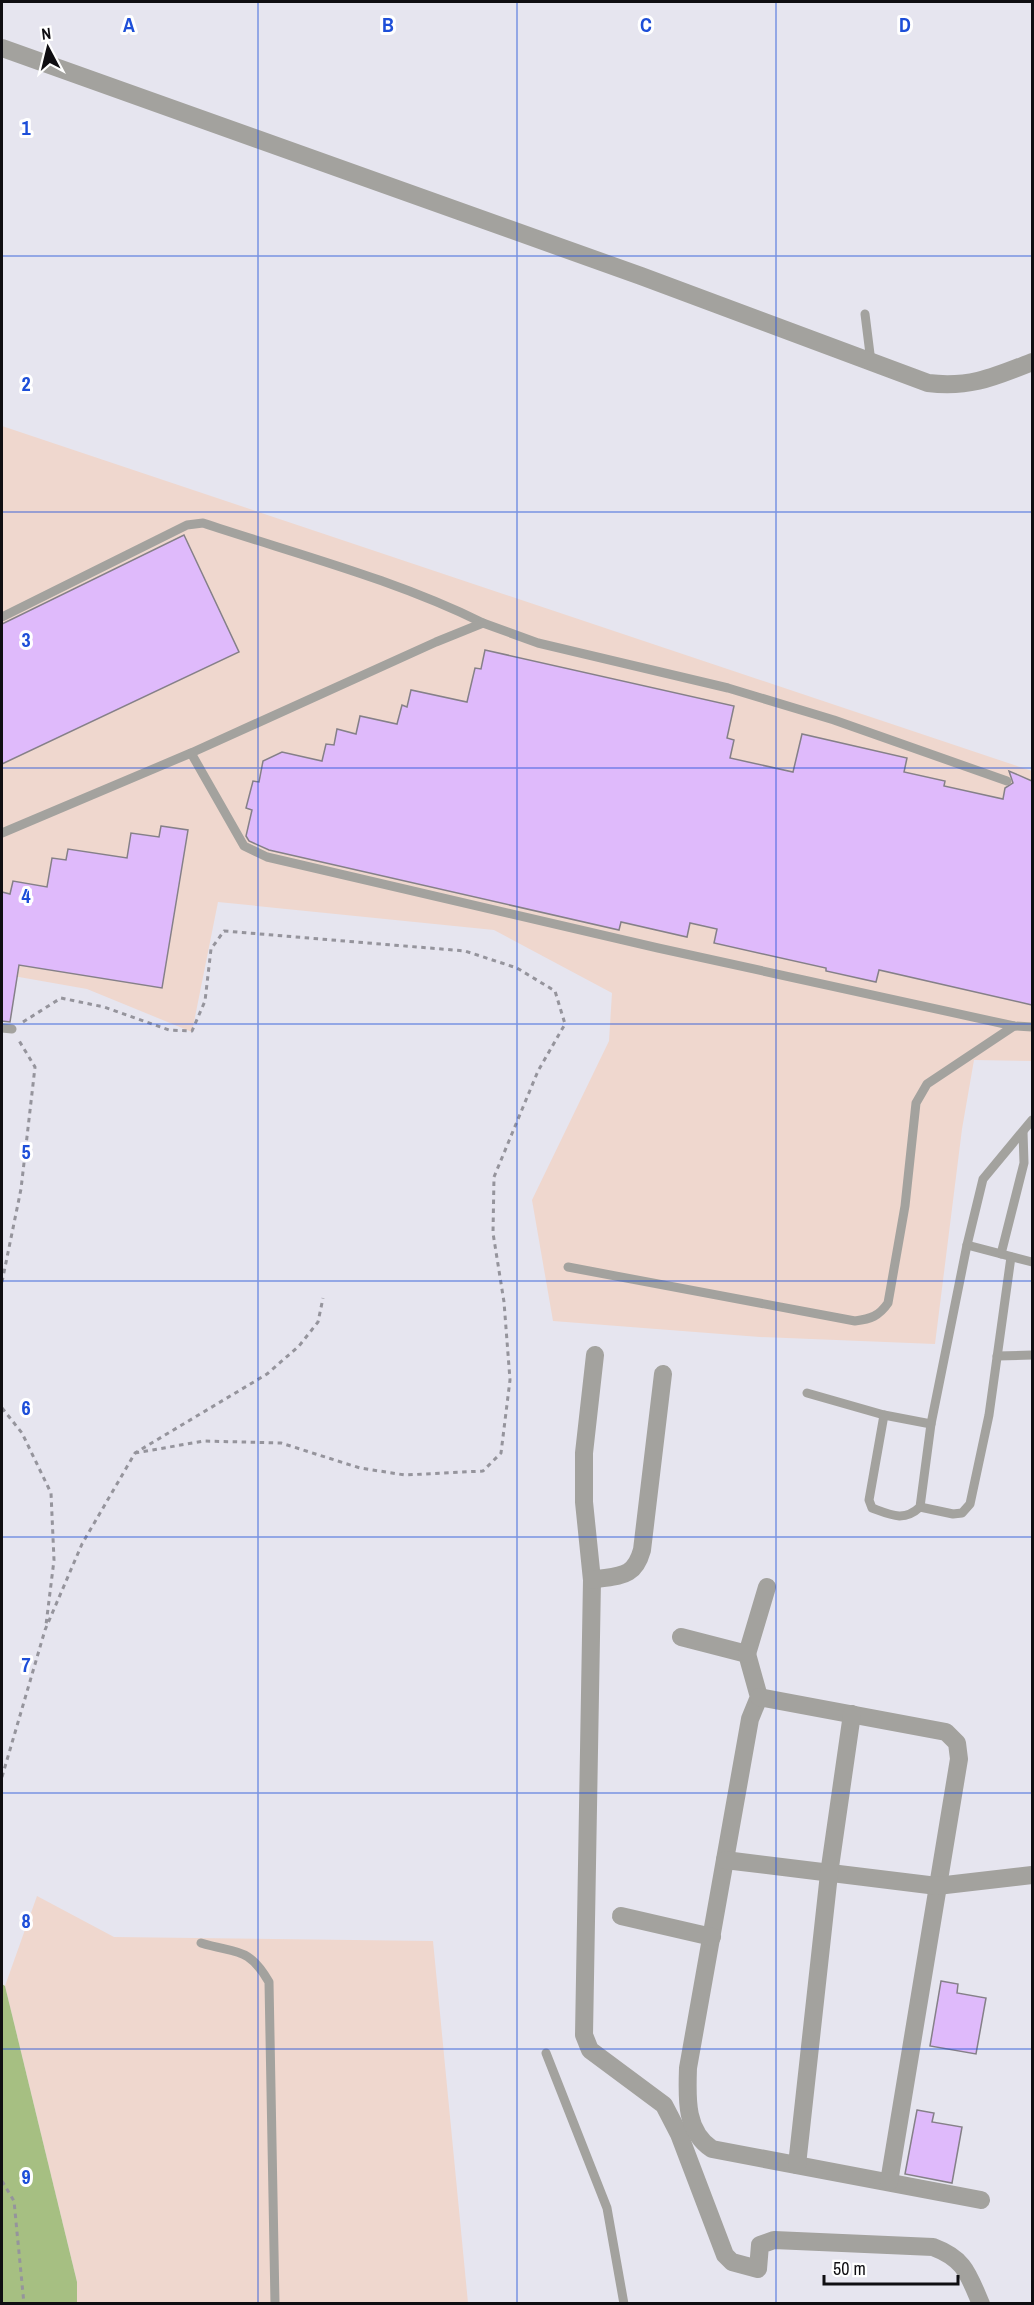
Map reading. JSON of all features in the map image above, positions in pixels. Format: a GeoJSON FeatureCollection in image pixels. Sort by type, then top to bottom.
{"type":"FeatureCollection","features":[{"type":"Feature","properties":{"kind":"street"},"geometry":{"type":"LineString","coordinates":[[2,48],[619,268],[871,364],[928,383],[952,386],[980,382],[1032,362]]}},
{"type":"Feature","properties":{"kind":"street"},"geometry":{"type":"LineString","coordinates":[[595,1355],[584,1453],[584,1503],[592,1580],[584,2035],[590,2050],[664,2105],[679,2134],[725,2255],[732,2262],[758,2269],[759,2245],[774,2240],[933,2247],[952,2254],[966,2269],[981,2304]]}},
{"type":"Feature","properties":{"kind":"street"},"geometry":{"type":"LineString","coordinates":[[592,1580],[628,1574],[638,1565],[642,1550],[663,1374]]}},
{"type":"Feature","properties":{"kind":"street"},"geometry":{"type":"LineString","coordinates":[[767,1587],[747,1654],[759,1697],[750,1719],[688,2068],[687,2100],[691,2123],[700,2141],[712,2149],[981,2200]]}},
{"type":"Feature","properties":{"kind":"street"},"geometry":{"type":"LineString","coordinates":[[681,1637],[747,1654]]}},
{"type":"Feature","properties":{"kind":"street"},"geometry":{"type":"LineString","coordinates":[[759,1697],[946,1732],[957,1743],[958,1759],[889,2182]]}},
{"type":"Feature","properties":{"kind":"street"},"geometry":{"type":"LineString","coordinates":[[797,2165],[829,1874],[852,1714]]}},
{"type":"Feature","properties":{"kind":"street"},"geometry":{"type":"LineString","coordinates":[[725,1860],[937,1886],[1032,1875]]}},
{"type":"Feature","properties":{"kind":"street"},"geometry":{"type":"LineString","coordinates":[[621,1916],[712,1937]]}},
{"type":"Feature","properties":{"kind":"lane"},"geometry":{"type":"LineString","coordinates":[[865,314],[871,364]]}},
{"type":"Feature","properties":{"kind":"lane"},"geometry":{"type":"LineString","coordinates":[[2,616],[176,530],[203,523],[394,586],[538,643],[739,691],[834,720],[1007,782]]}},
{"type":"Feature","properties":{"kind":"lane"},"geometry":{"type":"LineString","coordinates":[[2,833],[191,753],[483,623]]}},
{"type":"Feature","properties":{"kind":"lane"},"geometry":{"type":"LineString","coordinates":[[191,753],[244,846],[267,857],[647,946],[1014,1026],[1032,1027]]}},
{"type":"Feature","properties":{"kind":"lane"},"geometry":{"type":"LineString","coordinates":[[568,1268],[855,1321],[871,1319],[881,1314],[888,1303],[905,1206],[916,1103],[927,1083],[1014,1026]]}},
{"type":"Feature","properties":{"kind":"lane"},"geometry":{"type":"LineString","coordinates":[[2,1028],[12,1029]]}},
{"type":"Feature","properties":{"kind":"lane"},"geometry":{"type":"LineString","coordinates":[[884,1415],[869,1492],[872,1508],[897,1517],[914,1513],[920,1507],[931,1424],[967,1245],[983,1179],[1032,1120]]}},
{"type":"Feature","properties":{"kind":"lane"},"geometry":{"type":"LineString","coordinates":[[1001,1254],[1024,1163],[1023,1132]]}},
{"type":"Feature","properties":{"kind":"lane"},"geometry":{"type":"LineString","coordinates":[[967,1245],[1032,1262]]}},
{"type":"Feature","properties":{"kind":"lane"},"geometry":{"type":"LineString","coordinates":[[920,1507],[953,1514],[962,1513],[970,1504],[987,1426],[1011,1257]]}},
{"type":"Feature","properties":{"kind":"lane"},"geometry":{"type":"LineString","coordinates":[[997,1356],[1032,1355]]}},
{"type":"Feature","properties":{"kind":"lane"},"geometry":{"type":"LineString","coordinates":[[807,1393],[884,1415],[931,1424]]}},
{"type":"Feature","properties":{"kind":"lane"},"geometry":{"type":"LineString","coordinates":[[201,1943],[246,1954],[259,1964],[269,1982],[275,2304]]}},
{"type":"Feature","properties":{"kind":"lane"},"geometry":{"type":"LineString","coordinates":[[546,2053],[607,2208],[624,2304]]}},
{"type":"Feature","properties":{"kind":"path"},"geometry":{"type":"LineString","coordinates":[[2,1282],[21,1189],[35,1067],[12,1029],[61,998],[104,1007],[169,1030],[192,1031],[206,1001],[211,949],[224,931],[465,951],[517,968],[555,992],[565,1024],[538,1071],[494,1177],[494,1233],[504,1302],[510,1380],[501,1453],[483,1471],[405,1475],[360,1468],[281,1443],[204,1441],[135,1454]]}},
{"type":"Feature","properties":{"kind":"path"},"geometry":{"type":"LineString","coordinates":[[2,1777],[45,1630],[82,1545],[135,1454],[267,1374],[299,1346],[318,1322],[323,1298]]}},
{"type":"Feature","properties":{"kind":"path"},"geometry":{"type":"LineString","coordinates":[[2,1408],[22,1432],[51,1493],[54,1560],[45,1630]]}},
{"type":"Feature","properties":{"kind":"path"},"geometry":{"type":"LineString","coordinates":[[2,2181],[14,2201],[24,2304]]}},
{"type":"Feature","properties":{"kind":"shaded area"},"geometry":{"type":"Polygon","coordinates":[[[2,426],[1032,771],[1032,1061],[974,1060],[962,1129],[935,1344],[760,1337],[553,1321],[532,1200],[609,1041],[612,993],[494,930],[218,902],[192,1032],[87,989],[2,974],[2,426]]]}},
{"type":"Feature","properties":{"kind":"shaded area"},"geometry":{"type":"Polygon","coordinates":[[[37,1896],[114,1937],[433,1941],[468,2303],[77,2303],[77,2282],[5,1986],[37,1896]]]}},
{"type":"Feature","properties":{"kind":"green space"},"geometry":{"type":"Polygon","coordinates":[[[2,1984],[5,1986],[77,2282],[77,2303],[2,2303],[2,1984]]]}},
{"type":"Feature","properties":{"kind":"building"},"geometry":{"type":"Polygon","coordinates":[[[184,535],[239,652],[2,764],[2,624],[184,535]]]}},
{"type":"Feature","properties":{"kind":"building"},"geometry":{"type":"Polygon","coordinates":[[[485,650],[734,706],[727,738],[734,740],[730,758],[793,772],[802,734],[907,758],[904,772],[945,781],[944,786],[1003,799],[1005,788],[1013,783],[1009,771],[1032,781],[1032,1005],[879,970],[876,982],[826,971],[826,968],[714,943],[717,929],[690,923],[687,937],[621,922],[619,930],[269,850],[249,841],[246,836],[252,810],[246,808],[253,781],[259,782],[263,761],[282,752],[322,761],[326,744],[334,745],[337,729],[356,734],[360,716],[397,724],[402,705],[407,707],[411,690],[467,702],[475,668],[481,669],[485,650]]]}},
{"type":"Feature","properties":{"kind":"building"},"geometry":{"type":"Polygon","coordinates":[[[161,826],[188,830],[162,988],[19,965],[10,1022],[2,1021],[2,892],[10,894],[13,881],[47,887],[52,858],[66,860],[68,849],[127,858],[131,833],[159,837],[161,826]]]}},
{"type":"Feature","properties":{"kind":"building"},"geometry":{"type":"Polygon","coordinates":[[[941,1981],[958,1984],[957,1993],[986,1998],[976,2054],[930,2046],[941,1981]]]}},
{"type":"Feature","properties":{"kind":"building"},"geometry":{"type":"Polygon","coordinates":[[[917,2110],[934,2113],[932,2122],[962,2127],[952,2183],[905,2174],[917,2110]]]}}]}
